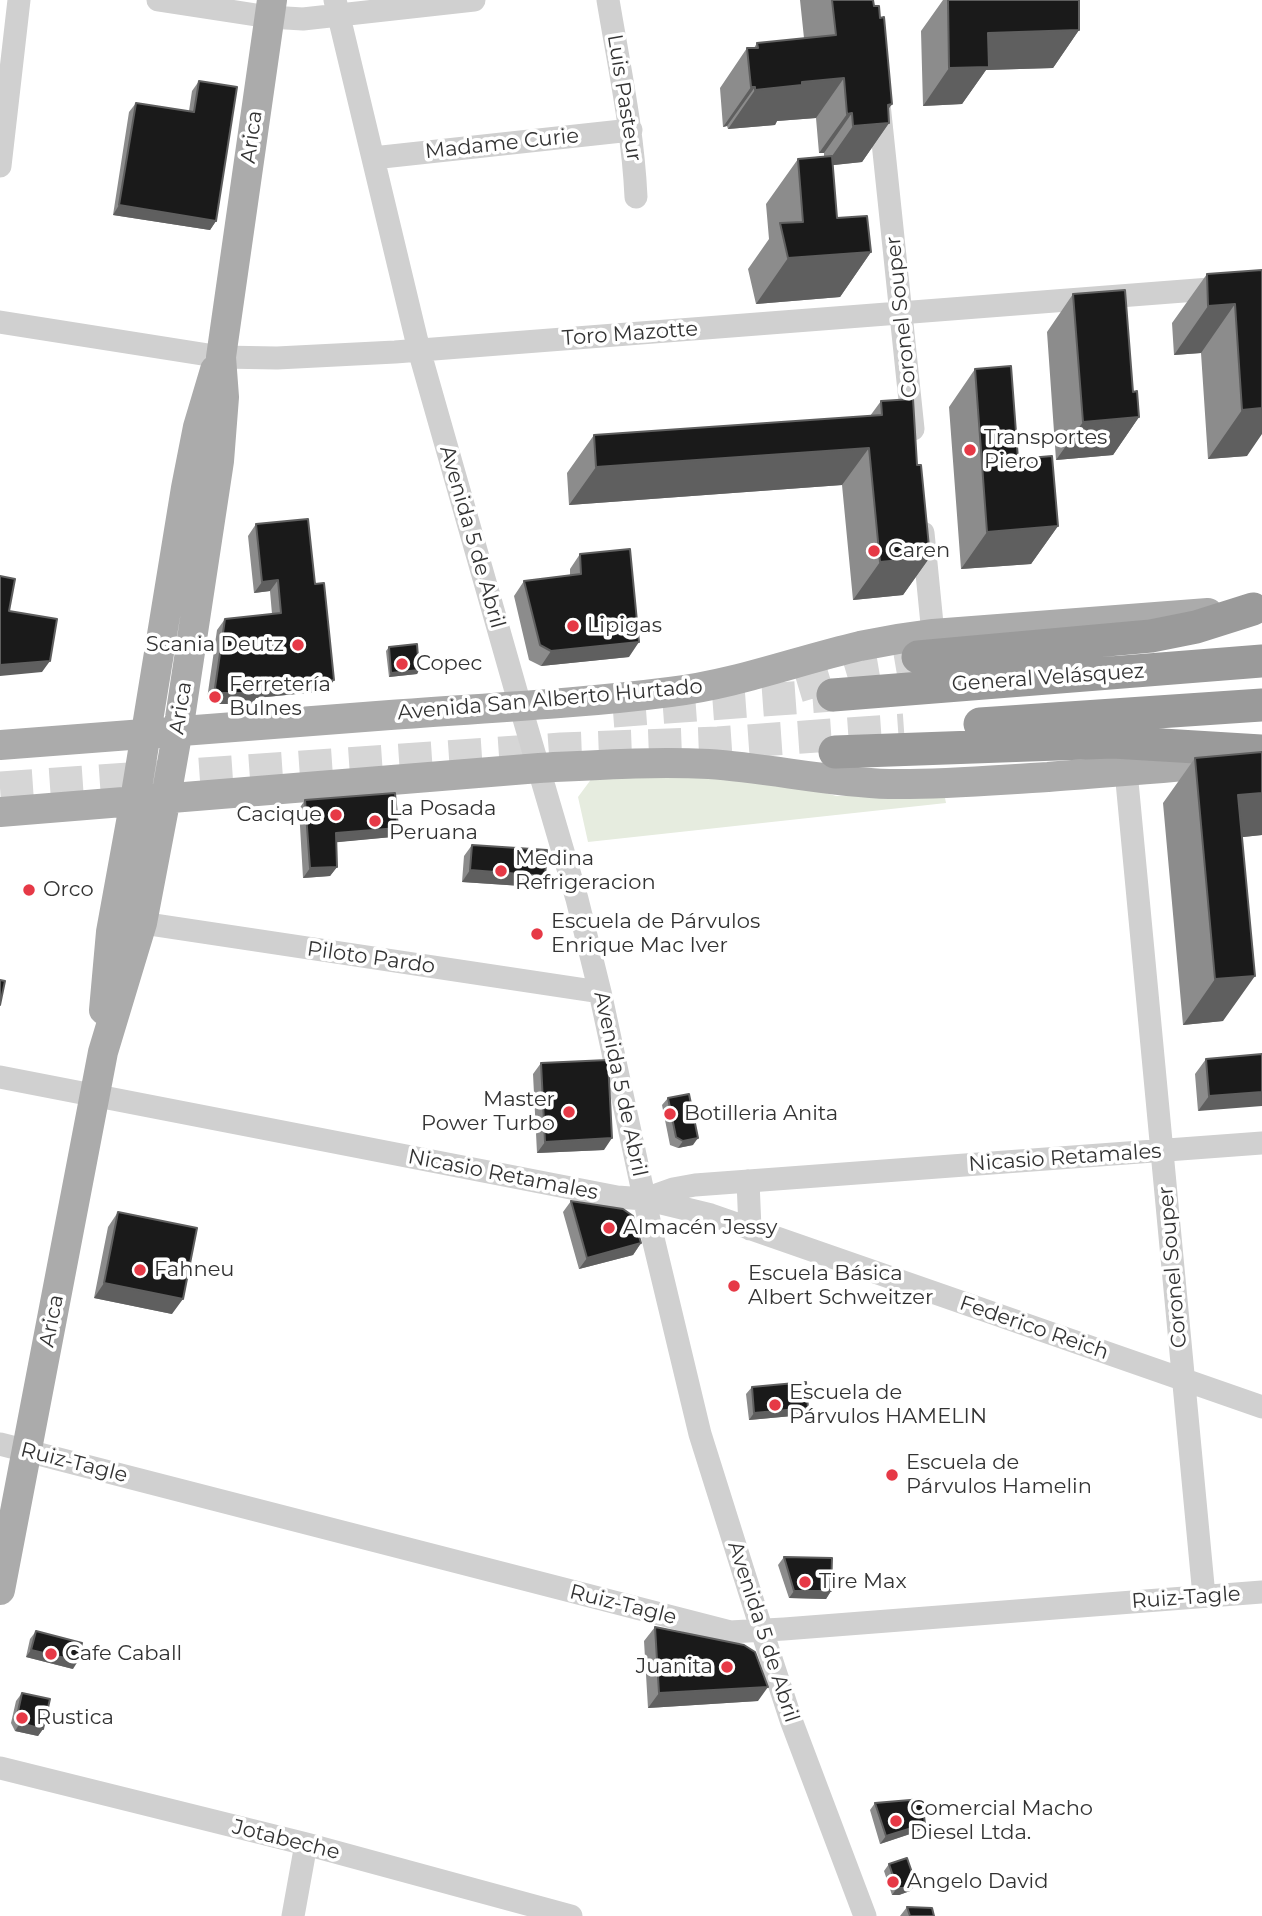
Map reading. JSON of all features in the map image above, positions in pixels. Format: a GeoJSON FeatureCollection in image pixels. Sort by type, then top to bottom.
{"type":"FeatureCollection","features":[{"type":"Feature","properties":{"kind":"highway"},"geometry":{"type":"LineString","coordinates":[[925,645],[1151,636],[1196,627],[1257,609]]}},
{"type":"Feature","properties":{"kind":"highway","name":"General Velásquez"},"geometry":{"type":"LineString","coordinates":[[833,695],[1262,661]]}},
{"type":"Feature","properties":{"kind":"highway","name":"General Velásquez"},"geometry":{"type":"LineString","coordinates":[[904,730],[1262,705]]}},
{"type":"Feature","properties":{"kind":"highway"},"geometry":{"type":"LineString","coordinates":[[835,752],[1093,742],[1262,751]]}},
{"type":"Feature","properties":{"kind":"main road","name":"Arica"},"geometry":{"type":"LineString","coordinates":[[103,1052],[142,923],[178,730],[219,461],[224,397],[221,357],[270,8]]}},
{"type":"Feature","properties":{"kind":"main road","name":"Arica"},"geometry":{"type":"LineString","coordinates":[[0,1590],[14,1448],[96,1095],[103,1052],[111,932],[198,427],[208,388],[221,357]]}},
{"type":"Feature","properties":{"kind":"main road","name":"Avenida San Alberto Hurtado"},"geometry":{"type":"LineString","coordinates":[[0,746],[612,698],[707,687],[898,639],[925,645]]}},
{"type":"Feature","properties":{"kind":"main road"},"geometry":{"type":"LineString","coordinates":[[0,812],[539,768],[677,762],[724,765],[855,782],[919,784],[1126,771],[1262,758]]}},
{"type":"Feature","properties":{"kind":"street"},"geometry":{"type":"LineString","coordinates":[[0,166],[19,0]]}},
{"type":"Feature","properties":{"kind":"street"},"geometry":{"type":"LineString","coordinates":[[158,0],[270,8],[303,19],[337,8],[474,0]]}},
{"type":"Feature","properties":{"kind":"street","name":"Luis Pasteur"},"geometry":{"type":"LineString","coordinates":[[608,0],[631,130],[636,197]]}},
{"type":"Feature","properties":{"kind":"street","name":"Avenida 5 de Abril"},"geometry":{"type":"LineString","coordinates":[[337,8],[419,350],[578,899],[701,1434],[792,1720],[865,1916]]}},
{"type":"Feature","properties":{"kind":"street","name":"Coronel Souper"},"geometry":{"type":"LineString","coordinates":[[877,82],[915,446]]}},
{"type":"Feature","properties":{"kind":"street","name":"Madame Curie"},"geometry":{"type":"LineString","coordinates":[[373,158],[631,130]]}},
{"type":"Feature","properties":{"kind":"street","name":"Toro Mazotte"},"geometry":{"type":"LineString","coordinates":[[0,322],[221,357],[277,358],[419,350],[1262,285]]}},
{"type":"Feature","properties":{"kind":"street"},"geometry":{"type":"LineString","coordinates":[[921,514],[925,645]]}},
{"type":"Feature","properties":{"kind":"street","name":"Coronel Souper"},"geometry":{"type":"LineString","coordinates":[[1126,771],[1204,1596]]}},
{"type":"Feature","properties":{"kind":"street","name":"Piloto Pardo"},"geometry":{"type":"LineString","coordinates":[[142,923],[600,992]]}},
{"type":"Feature","properties":{"kind":"street","name":"Nicasio Retamales"},"geometry":{"type":"LineString","coordinates":[[0,1077],[617,1197],[645,1199],[682,1187],[748,1181],[1262,1143]]}},
{"type":"Feature","properties":{"kind":"street"},"geometry":{"type":"LineString","coordinates":[[748,1181],[750,1229]]}},
{"type":"Feature","properties":{"kind":"street","name":"Federico Reich"},"geometry":{"type":"LineString","coordinates":[[645,1199],[696,1210],[1262,1407]]}},
{"type":"Feature","properties":{"kind":"street","name":"Ruiz-Tagle"},"geometry":{"type":"LineString","coordinates":[[14,1448],[730,1632],[1262,1592]]}},
{"type":"Feature","properties":{"kind":"street","name":"Jotabeche"},"geometry":{"type":"LineString","coordinates":[[0,1768],[306,1844],[571,1916]]}},
{"type":"Feature","properties":{"kind":"street"},"geometry":{"type":"LineString","coordinates":[[293,1916],[306,1844]]}},
{"type":"Feature","properties":{"kind":"shaded area"},"geometry":{"type":"Polygon","coordinates":[[[645,769],[796,784],[836,796],[944,793],[946,803],[588,842],[578,797],[595,774],[645,769]]]}},
{"type":"Feature","properties":{"kind":"building"},"geometry":{"type":"Polygon","coordinates":[[[832,0],[873,0],[874,6],[879,6],[880,18],[884,17],[892,104],[888,105],[889,123],[853,126],[852,113],[847,114],[844,78],[755,90],[755,87],[751,87],[747,48],[758,48],[757,43],[836,35],[832,0]]]}},
{"type":"Feature","properties":{"kind":"building"},"geometry":{"type":"Polygon","coordinates":[[[948,0],[1079,0],[1079,30],[988,33],[989,67],[949,68],[948,0]]]}},
{"type":"Feature","properties":{"kind":"building"},"geometry":{"type":"Polygon","coordinates":[[[199,81],[237,87],[216,221],[119,205],[136,103],[194,112],[199,81]]]}},
{"type":"Feature","properties":{"kind":"building"},"geometry":{"type":"Polygon","coordinates":[[[832,156],[837,218],[867,216],[871,252],[788,258],[780,223],[803,222],[798,159],[832,156]]]}},
{"type":"Feature","properties":{"kind":"building"},"geometry":{"type":"Polygon","coordinates":[[[1262,270],[1262,408],[1242,410],[1235,304],[1208,306],[1207,274],[1262,270]]]}},
{"type":"Feature","properties":{"kind":"building"},"geometry":{"type":"Polygon","coordinates":[[[1125,290],[1133,392],[1137,391],[1139,417],[1083,422],[1073,294],[1125,290]]]}},
{"type":"Feature","properties":{"kind":"building"},"geometry":{"type":"Polygon","coordinates":[[[1011,366],[1018,459],[1052,456],[1058,526],[987,532],[975,369],[1011,366]]]}},
{"type":"Feature","properties":{"kind":"building"},"geometry":{"type":"Polygon","coordinates":[[[913,399],[917,465],[921,465],[930,557],[880,562],[869,448],[596,467],[594,435],[882,415],[881,401],[913,399]]]}},
{"type":"Feature","properties":{"kind":"building"},"geometry":{"type":"Polygon","coordinates":[[[308,519],[315,584],[324,583],[334,680],[260,687],[260,693],[221,693],[215,688],[225,619],[281,613],[278,580],[262,582],[256,524],[308,519]]]}},
{"type":"Feature","properties":{"kind":"building","name":"Lipigas"},"geometry":{"type":"Polygon","coordinates":[[[630,549],[639,642],[551,651],[540,645],[524,581],[581,574],[580,554],[630,549]]]}},
{"type":"Feature","properties":{"kind":"building"},"geometry":{"type":"Polygon","coordinates":[[[0,576],[15,579],[9,611],[57,619],[50,661],[0,665],[0,576]]]}},
{"type":"Feature","properties":{"kind":"building","name":"Copec"},"geometry":{"type":"Polygon","coordinates":[[[417,644],[419,670],[391,673],[389,647],[417,644]]]}},
{"type":"Feature","properties":{"kind":"building"},"geometry":{"type":"Polygon","coordinates":[[[1262,752],[1262,793],[1238,795],[1255,976],[1215,979],[1195,758],[1262,752]]]}},
{"type":"Feature","properties":{"kind":"building"},"geometry":{"type":"Polygon","coordinates":[[[395,793],[398,828],[336,833],[337,867],[310,868],[305,800],[395,793]]]}},
{"type":"Feature","properties":{"kind":"building"},"geometry":{"type":"Polygon","coordinates":[[[472,845],[547,850],[545,876],[470,870],[472,845]]]}},
{"type":"Feature","properties":{"kind":"building"},"geometry":{"type":"Polygon","coordinates":[[[0,980],[5,981],[0,1005],[0,980]]]}},
{"type":"Feature","properties":{"kind":"building"},"geometry":{"type":"Polygon","coordinates":[[[1262,1054],[1262,1092],[1209,1096],[1206,1059],[1262,1054]]]}},
{"type":"Feature","properties":{"kind":"building","name":"Master Power Turbo"},"geometry":{"type":"Polygon","coordinates":[[[608,1060],[612,1138],[545,1142],[541,1063],[608,1060]]]}},
{"type":"Feature","properties":{"kind":"building"},"geometry":{"type":"Polygon","coordinates":[[[689,1094],[698,1138],[683,1141],[676,1137],[668,1098],[689,1094]]]}},
{"type":"Feature","properties":{"kind":"building"},"geometry":{"type":"Polygon","coordinates":[[[571,1201],[623,1209],[633,1216],[641,1243],[587,1258],[571,1201]]]}},
{"type":"Feature","properties":{"kind":"building","name":"Fahneu"},"geometry":{"type":"Polygon","coordinates":[[[118,1212],[197,1228],[183,1299],[104,1283],[118,1212]]]}},
{"type":"Feature","properties":{"kind":"building","name":"Escuela de Párvulos HAMELIN"},"geometry":{"type":"Polygon","coordinates":[[[806,1382],[808,1408],[754,1413],[752,1387],[806,1382]]]}},
{"type":"Feature","properties":{"kind":"building","name":"Tire Max"},"geometry":{"type":"Polygon","coordinates":[[[784,1557],[832,1558],[831,1591],[794,1591],[784,1557]]]}},
{"type":"Feature","properties":{"kind":"building"},"geometry":{"type":"Polygon","coordinates":[[[655,1627],[744,1645],[755,1652],[768,1687],[659,1693],[655,1627]]]}},
{"type":"Feature","properties":{"kind":"building"},"geometry":{"type":"Polygon","coordinates":[[[36,1631],[82,1643],[78,1661],[31,1650],[36,1631]]]}},
{"type":"Feature","properties":{"kind":"building"},"geometry":{"type":"Polygon","coordinates":[[[22,1693],[50,1699],[43,1729],[20,1723],[17,1716],[22,1693]]]}},
{"type":"Feature","properties":{"kind":"building","name":"Comercial Macho Diesel Ltda."},"geometry":{"type":"Polygon","coordinates":[[[922,1799],[925,1824],[886,1836],[875,1803],[922,1799]]]}},
{"type":"Feature","properties":{"kind":"building"},"geometry":{"type":"Polygon","coordinates":[[[907,1858],[916,1884],[897,1888],[889,1864],[907,1858]]]}},
{"type":"Feature","properties":{"kind":"building"},"geometry":{"type":"Polygon","coordinates":[[[907,1907],[932,1908],[934,1916],[910,1916],[907,1907]]]}},
{"type":"Feature","properties":{"kind":"tunnel"},"geometry":{"type":"LineString","coordinates":[[798,686],[865,666],[918,657]]}},
{"type":"Feature","properties":{"kind":"tunnel"},"geometry":{"type":"LineString","coordinates":[[613,711],[833,695]]}},
{"type":"Feature","properties":{"kind":"tunnel"},"geometry":{"type":"LineString","coordinates":[[0,788],[561,749],[718,743],[904,730]]}},
{"type":"Feature","properties":{"kind":"place","name":"Transportes Piero"},"geometry":{"type":"Point","coordinates":[970,450]}},
{"type":"Feature","properties":{"kind":"place","name":"Caren"},"geometry":{"type":"Point","coordinates":[874,551]}},
{"type":"Feature","properties":{"kind":"place","name":"Lipigas"},"geometry":{"type":"Point","coordinates":[573,626]}},
{"type":"Feature","properties":{"kind":"place","name":"Scania Deutz"},"geometry":{"type":"Point","coordinates":[298,645]}},
{"type":"Feature","properties":{"kind":"place","name":"Copec"},"geometry":{"type":"Point","coordinates":[402,664]}},
{"type":"Feature","properties":{"kind":"place","name":"Ferretería Bulnes"},"geometry":{"type":"Point","coordinates":[215,697]}},
{"type":"Feature","properties":{"kind":"place","name":"Cacique"},"geometry":{"type":"Point","coordinates":[336,815]}},
{"type":"Feature","properties":{"kind":"place","name":"La Posada Peruana"},"geometry":{"type":"Point","coordinates":[375,821]}},
{"type":"Feature","properties":{"kind":"place","name":"Medina Refrigeracion"},"geometry":{"type":"Point","coordinates":[501,871]}},
{"type":"Feature","properties":{"kind":"place","name":"Orco"},"geometry":{"type":"Point","coordinates":[29,890]}},
{"type":"Feature","properties":{"kind":"place","name":"Escuela de Párvulos Enrique Mac Iver"},"geometry":{"type":"Point","coordinates":[537,934]}},
{"type":"Feature","properties":{"kind":"place","name":"Master Power Turbo"},"geometry":{"type":"Point","coordinates":[569,1112]}},
{"type":"Feature","properties":{"kind":"place","name":"Botilleria Anita"},"geometry":{"type":"Point","coordinates":[670,1114]}},
{"type":"Feature","properties":{"kind":"place","name":"Almacén Jessy"},"geometry":{"type":"Point","coordinates":[609,1228]}},
{"type":"Feature","properties":{"kind":"place","name":"Fahneu"},"geometry":{"type":"Point","coordinates":[140,1270]}},
{"type":"Feature","properties":{"kind":"place","name":"Escuela Básica Albert Schweitzer"},"geometry":{"type":"Point","coordinates":[734,1286]}},
{"type":"Feature","properties":{"kind":"place","name":"Escuela de Párvulos HAMELIN"},"geometry":{"type":"Point","coordinates":[775,1405]}},
{"type":"Feature","properties":{"kind":"place","name":"Escuela de Párvulos Hamelin"},"geometry":{"type":"Point","coordinates":[892,1475]}},
{"type":"Feature","properties":{"kind":"place","name":"Tire Max"},"geometry":{"type":"Point","coordinates":[805,1582]}},
{"type":"Feature","properties":{"kind":"place","name":"Cafe Caball"},"geometry":{"type":"Point","coordinates":[51,1654]}},
{"type":"Feature","properties":{"kind":"place","name":"Juanita"},"geometry":{"type":"Point","coordinates":[727,1667]}},
{"type":"Feature","properties":{"kind":"place","name":"Rustica"},"geometry":{"type":"Point","coordinates":[22,1718]}},
{"type":"Feature","properties":{"kind":"place","name":"Comercial Macho Diesel Ltda."},"geometry":{"type":"Point","coordinates":[896,1821]}},
{"type":"Feature","properties":{"kind":"place","name":"Angelo David"},"geometry":{"type":"Point","coordinates":[893,1882]}}]}
